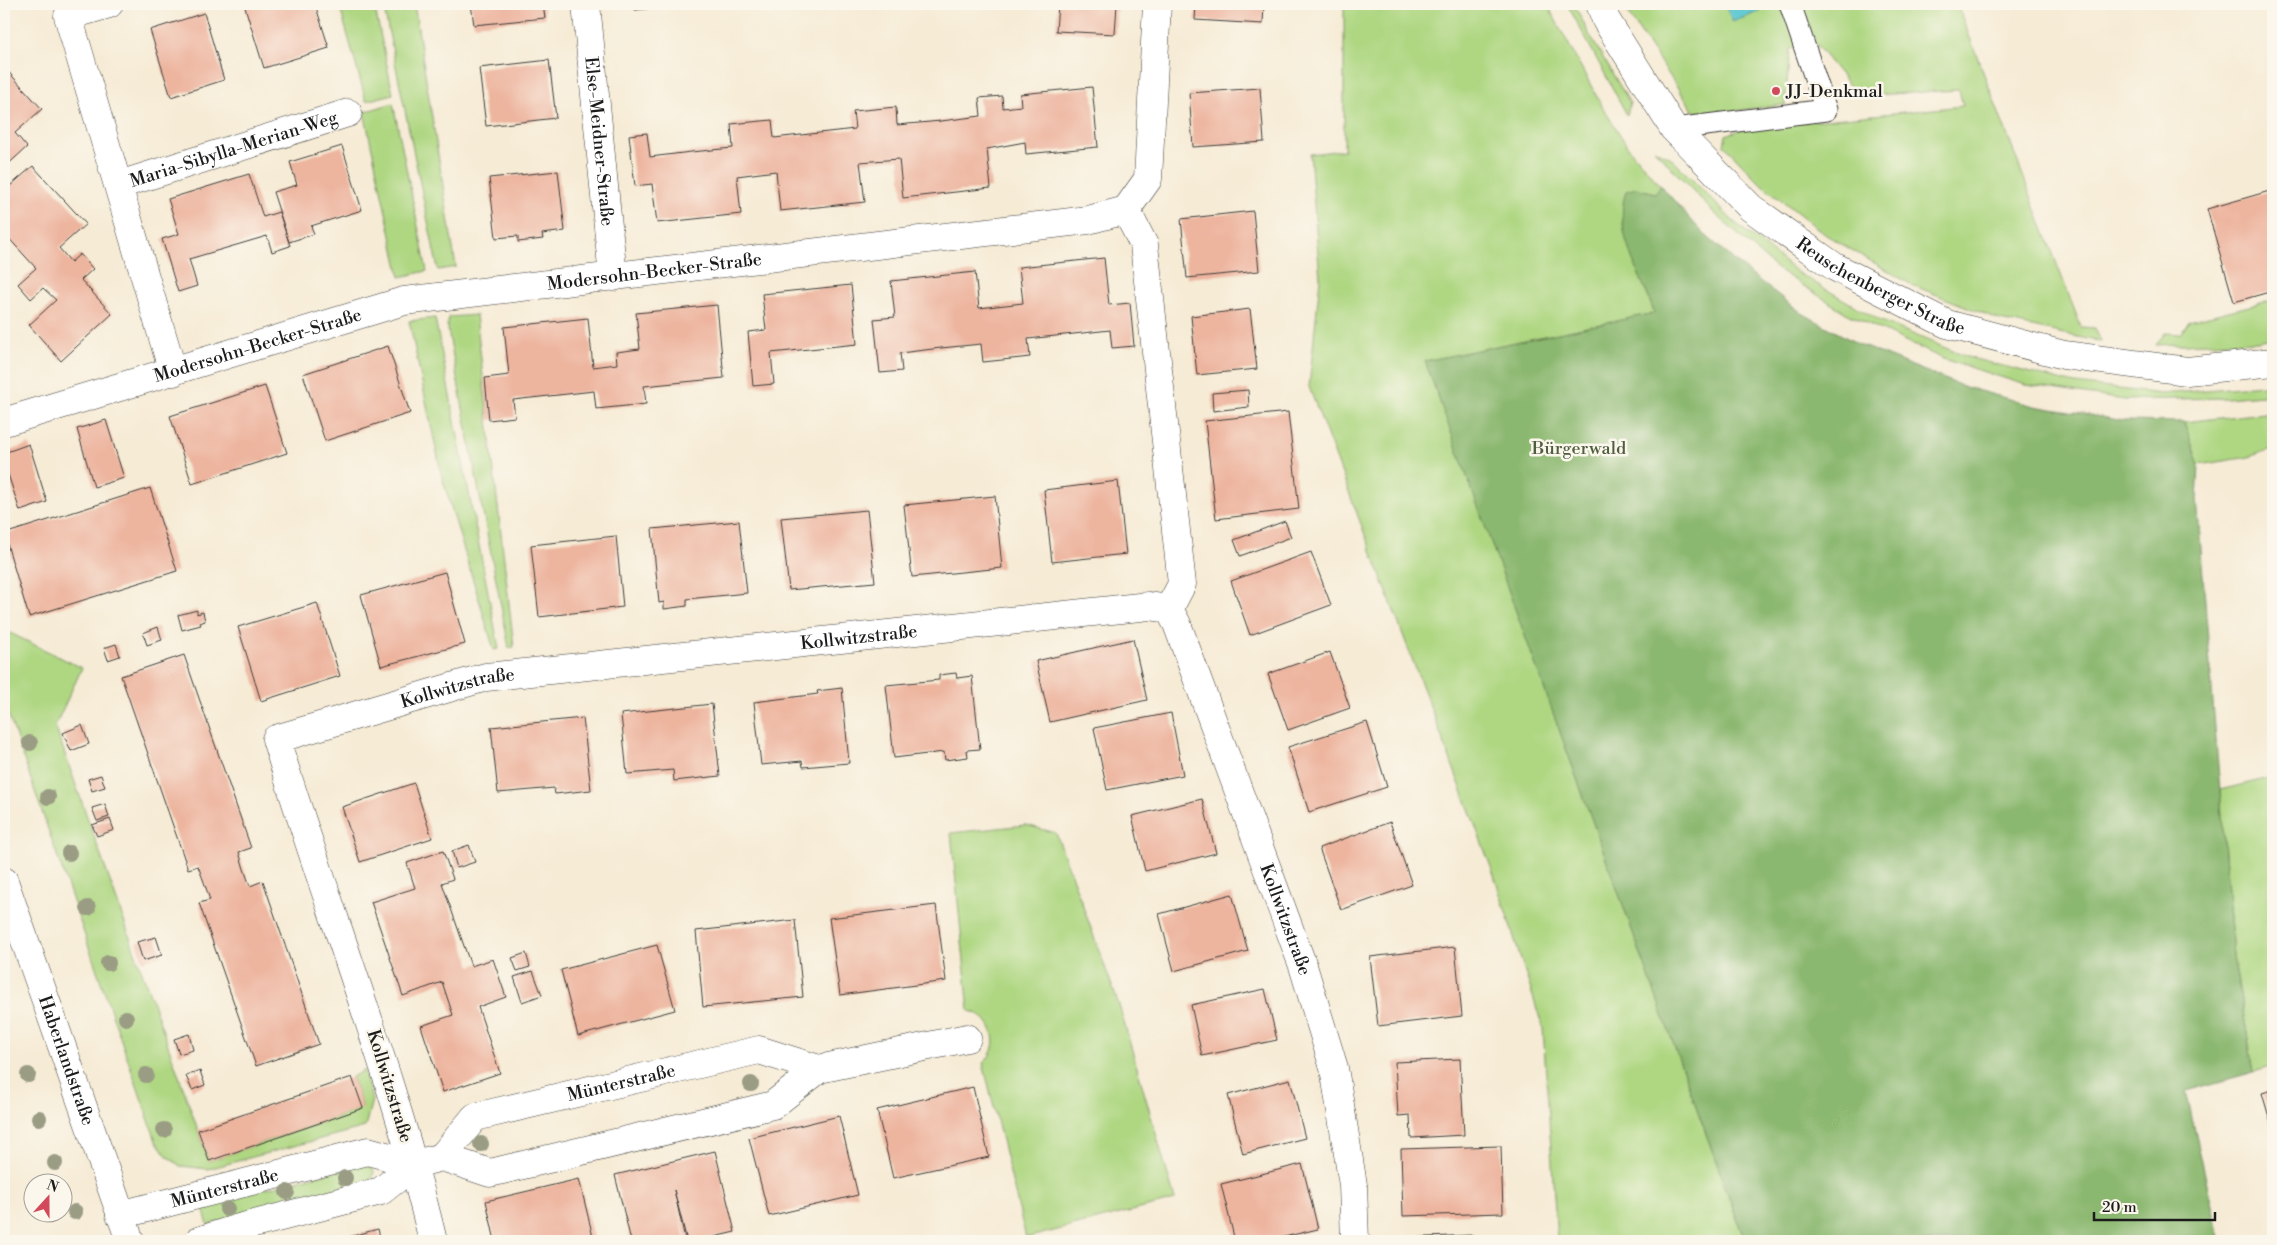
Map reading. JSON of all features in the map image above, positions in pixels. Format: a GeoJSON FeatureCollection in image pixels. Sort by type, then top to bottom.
{"type":"FeatureCollection","features":[{"type":"Feature","properties":{"kind":"street","name":"Maria-Sibylla-Merian-Weg"},"geometry":{"type":"LineString","coordinates":[[110,4],[68,16],[119,185],[172,372]]}},
{"type":"Feature","properties":{"kind":"street","name":"Else-Meidner-Straße"},"geometry":{"type":"LineString","coordinates":[[586,4],[613,277]]}},
{"type":"Feature","properties":{"kind":"street"},"geometry":{"type":"LineString","coordinates":[[1157,4],[1148,179],[1126,210],[1144,245],[1182,584],[1169,609]]}},
{"type":"Feature","properties":{"kind":"street","name":"Reuschenberger Straße"},"geometry":{"type":"LineString","coordinates":[[1600,4],[1606,20],[1674,129],[1751,208],[1835,267],[1947,324],[2064,355],[2188,371],[2273,362]]}},
{"type":"Feature","properties":{"kind":"street","name":"Maria-Sibylla-Merian-Weg"},"geometry":{"type":"LineString","coordinates":[[119,185],[348,113]]}},
{"type":"Feature","properties":{"kind":"street","name":"Modersohn-Becker-Straße"},"geometry":{"type":"LineString","coordinates":[[4,422],[404,301],[1088,220],[1126,210]]}},
{"type":"Feature","properties":{"kind":"street","name":"Kollwitzstraße"},"geometry":{"type":"LineString","coordinates":[[433,1241],[415,1164],[378,1045],[296,806],[276,739],[486,676],[1149,606],[1169,609],[1177,624],[1303,966],[1334,1068],[1353,1185],[1355,1241]]}},
{"type":"Feature","properties":{"kind":"street","name":"Haberlandstraße"},"geometry":{"type":"LineString","coordinates":[[4,881],[130,1241]]}},
{"type":"Feature","properties":{"kind":"street","name":"Münterstraße"},"geometry":{"type":"LineString","coordinates":[[198,1241],[235,1228],[381,1191],[415,1164],[442,1157],[490,1173],[773,1105],[819,1069],[967,1038]]}},
{"type":"Feature","properties":{"kind":"street","name":"Münterstraße"},"geometry":{"type":"LineString","coordinates":[[442,1157],[475,1117],[760,1050],[819,1069]]}},
{"type":"Feature","properties":{"kind":"street","name":"Münterstraße"},"geometry":{"type":"LineString","coordinates":[[120,1215],[368,1151],[415,1164]]}},
{"type":"Feature","properties":{"kind":"lane"},"geometry":{"type":"LineString","coordinates":[[1674,129],[1826,110],[1790,4]]}},
{"type":"Feature","properties":{"kind":"green space"},"geometry":{"type":"Polygon","coordinates":[[[339,4],[374,4],[393,94],[366,101],[339,4]]]}},
{"type":"Feature","properties":{"kind":"green space"},"geometry":{"type":"Polygon","coordinates":[[[383,4],[414,4],[456,267],[438,270],[383,4]]]}},
{"type":"Feature","properties":{"kind":"green space"},"geometry":{"type":"Polygon","coordinates":[[[1344,4],[1547,4],[1603,108],[1630,150],[1661,186],[1655,193],[1636,188],[1629,249],[1655,313],[1426,361],[1745,1241],[1557,1241],[1543,1028],[1494,875],[1309,387],[1320,278],[1310,154],[1344,150],[1344,4]]]}},
{"type":"Feature","properties":{"kind":"green space"},"geometry":{"type":"Polygon","coordinates":[[[1567,4],[1574,4],[1589,34],[1630,103],[1627,115],[1567,4]]]}},
{"type":"Feature","properties":{"kind":"green space"},"geometry":{"type":"Polygon","coordinates":[[[1624,4],[1957,4],[2081,327],[2095,328],[2101,342],[2000,320],[1912,285],[1826,235],[1761,184],[1724,145],[1726,135],[1745,128],[1963,106],[1959,90],[1858,96],[1814,42],[1790,49],[1785,105],[1733,111],[1694,112],[1630,17],[1624,4]]]}},
{"type":"Feature","properties":{"kind":"green space"},"geometry":{"type":"Polygon","coordinates":[[[393,103],[427,271],[400,277],[364,112],[393,103]]]}},
{"type":"Feature","properties":{"kind":"green space"},"geometry":{"type":"Polygon","coordinates":[[[1654,149],[1671,158],[1733,221],[1798,273],[1879,320],[1967,357],[2075,384],[2162,394],[2273,384],[2273,394],[2227,398],[2124,400],[2026,385],[1943,359],[1846,313],[1774,267],[1713,212],[1654,149]]]}},
{"type":"Feature","properties":{"kind":"green space","name":"Bürgerwald"},"geometry":{"type":"Polygon","coordinates":[[[1661,186],[1703,233],[1748,272],[1802,313],[1860,345],[1962,386],[2034,406],[2125,421],[2184,422],[2199,465],[2197,499],[2233,956],[2254,1072],[2186,1091],[2220,1241],[1745,1241],[1425,361],[1654,313],[1630,253],[1623,222],[1623,207],[1626,191],[1636,188],[1655,193],[1661,186]]]}},
{"type":"Feature","properties":{"kind":"green space"},"geometry":{"type":"Polygon","coordinates":[[[2273,300],[2273,338],[2257,341],[2156,345],[2165,333],[2181,334],[2189,321],[2273,300]]]}},
{"type":"Feature","properties":{"kind":"green space"},"geometry":{"type":"Polygon","coordinates":[[[476,315],[514,647],[509,648],[447,325],[449,317],[476,315]]]}},
{"type":"Feature","properties":{"kind":"green space"},"geometry":{"type":"Polygon","coordinates":[[[435,318],[499,649],[494,650],[442,477],[409,321],[435,318]]]}},
{"type":"Feature","properties":{"kind":"green space"},"geometry":{"type":"Polygon","coordinates":[[[2273,412],[2273,448],[2249,457],[2199,465],[2184,422],[2273,412]]]}},
{"type":"Feature","properties":{"kind":"green space"},"geometry":{"type":"Polygon","coordinates":[[[4,630],[82,668],[55,726],[209,1161],[363,1108],[352,1077],[364,1070],[372,1100],[365,1127],[208,1169],[180,1166],[167,1156],[156,1141],[4,702],[4,630]]]}},
{"type":"Feature","properties":{"kind":"green space"},"geometry":{"type":"Polygon","coordinates":[[[2273,777],[2273,1066],[2254,1072],[2233,956],[2220,790],[2273,777]]]}},
{"type":"Feature","properties":{"kind":"green space"},"geometry":{"type":"Polygon","coordinates":[[[1026,825],[1056,833],[1119,1005],[1175,1200],[1026,1238],[983,1063],[993,1049],[992,1033],[984,1019],[969,1011],[951,833],[1026,825]]]}},
{"type":"Feature","properties":{"kind":"green space"},"geometry":{"type":"Polygon","coordinates":[[[365,1163],[372,1166],[374,1173],[372,1179],[208,1225],[202,1205],[365,1163]]]}},
{"type":"Feature","properties":{"kind":"water"},"geometry":{"type":"Polygon","coordinates":[[[1725,4],[1756,4],[1759,12],[1732,22],[1725,4]]]}},
{"type":"Feature","properties":{"kind":"building"},"geometry":{"type":"Polygon","coordinates":[[[244,4],[315,4],[329,48],[264,68],[244,4]]]}},
{"type":"Feature","properties":{"kind":"building"},"geometry":{"type":"Polygon","coordinates":[[[471,4],[543,4],[545,18],[474,25],[471,4]]]}},
{"type":"Feature","properties":{"kind":"building"},"geometry":{"type":"Polygon","coordinates":[[[635,4],[681,4],[681,5],[635,10],[635,4]]]}},
{"type":"Feature","properties":{"kind":"building"},"geometry":{"type":"Polygon","coordinates":[[[1058,4],[1117,4],[1115,34],[1056,31],[1058,4]]]}},
{"type":"Feature","properties":{"kind":"building"},"geometry":{"type":"Polygon","coordinates":[[[1196,4],[1264,4],[1263,24],[1195,20],[1196,4]]]}},
{"type":"Feature","properties":{"kind":"building"},"geometry":{"type":"Polygon","coordinates":[[[204,13],[224,80],[171,97],[150,30],[204,13]]]}},
{"type":"Feature","properties":{"kind":"building"},"geometry":{"type":"Polygon","coordinates":[[[549,60],[556,118],[486,126],[479,68],[549,60]]]}},
{"type":"Feature","properties":{"kind":"building"},"geometry":{"type":"Polygon","coordinates":[[[4,67],[42,109],[15,133],[27,147],[4,168],[4,67]]]}},
{"type":"Feature","properties":{"kind":"building"},"geometry":{"type":"Polygon","coordinates":[[[1092,87],[1098,147],[1026,154],[1025,142],[987,149],[991,188],[903,198],[899,159],[860,162],[865,202],[780,211],[776,171],[737,176],[741,214],[657,223],[652,184],[635,186],[629,135],[647,133],[650,157],[733,148],[731,124],[772,120],[774,138],[855,129],[853,111],[896,107],[897,125],[941,121],[981,116],[979,98],[1002,96],[1003,108],[1021,106],[1020,94],[1092,87]]]}},
{"type":"Feature","properties":{"kind":"building"},"geometry":{"type":"Polygon","coordinates":[[[1260,88],[1264,142],[1193,147],[1189,93],[1260,88]]]}},
{"type":"Feature","properties":{"kind":"building"},"geometry":{"type":"Polygon","coordinates":[[[342,146],[362,210],[311,226],[314,234],[289,242],[273,192],[297,185],[290,162],[342,146]]]}},
{"type":"Feature","properties":{"kind":"building"},"geometry":{"type":"Polygon","coordinates":[[[33,166],[86,224],[59,248],[71,262],[80,254],[93,269],[81,280],[112,314],[61,361],[29,325],[56,300],[43,288],[31,299],[18,284],[36,268],[4,233],[4,178],[10,186],[33,166]]]}},
{"type":"Feature","properties":{"kind":"building"},"geometry":{"type":"Polygon","coordinates":[[[558,171],[565,231],[542,234],[543,239],[518,242],[518,236],[496,238],[489,178],[558,171]]]}},
{"type":"Feature","properties":{"kind":"building"},"geometry":{"type":"Polygon","coordinates":[[[249,174],[263,217],[279,212],[290,246],[272,252],[267,236],[189,259],[197,286],[178,292],[162,239],[179,234],[168,199],[249,174]]]}},
{"type":"Feature","properties":{"kind":"building"},"geometry":{"type":"Polygon","coordinates":[[[2273,190],[2273,291],[2234,302],[2207,209],[2273,190]]]}},
{"type":"Feature","properties":{"kind":"building"},"geometry":{"type":"Polygon","coordinates":[[[1253,211],[1259,271],[1187,278],[1181,219],[1253,211]]]}},
{"type":"Feature","properties":{"kind":"building"},"geometry":{"type":"Polygon","coordinates":[[[1104,258],[1109,305],[1130,303],[1134,346],[1112,348],[1110,330],[1028,339],[1030,357],[1021,358],[983,362],[981,344],[900,353],[902,371],[880,373],[874,319],[895,317],[891,281],[975,272],[979,308],[1023,303],[1019,267],[1104,258]]]}},
{"type":"Feature","properties":{"kind":"building"},"geometry":{"type":"Polygon","coordinates":[[[851,285],[857,344],[771,353],[774,384],[753,386],[748,332],[766,330],[762,294],[851,285]]]}},
{"type":"Feature","properties":{"kind":"building"},"geometry":{"type":"Polygon","coordinates":[[[717,305],[724,378],[644,386],[646,404],[596,409],[594,391],[513,400],[515,417],[489,420],[485,378],[509,375],[504,327],[588,318],[593,367],[617,364],[616,352],[640,349],[636,313],[717,305]]]}},
{"type":"Feature","properties":{"kind":"building"},"geometry":{"type":"Polygon","coordinates":[[[1250,309],[1257,369],[1197,375],[1191,316],[1250,309]]]}},
{"type":"Feature","properties":{"kind":"building"},"geometry":{"type":"Polygon","coordinates":[[[388,346],[410,413],[325,441],[303,374],[388,346]]]}},
{"type":"Feature","properties":{"kind":"building"},"geometry":{"type":"Polygon","coordinates":[[[265,386],[287,453],[192,484],[170,416],[265,386]]]}},
{"type":"Feature","properties":{"kind":"building"},"geometry":{"type":"Polygon","coordinates":[[[1248,390],[1249,407],[1213,411],[1212,393],[1248,390]]]}},
{"type":"Feature","properties":{"kind":"building"},"geometry":{"type":"Polygon","coordinates":[[[1288,412],[1299,509],[1216,519],[1205,421],[1288,412]]]}},
{"type":"Feature","properties":{"kind":"building"},"geometry":{"type":"Polygon","coordinates":[[[106,420],[124,478],[94,487],[77,429],[106,420]]]}},
{"type":"Feature","properties":{"kind":"building"},"geometry":{"type":"Polygon","coordinates":[[[29,444],[47,502],[20,511],[4,462],[4,453],[29,444]]]}},
{"type":"Feature","properties":{"kind":"building"},"geometry":{"type":"Polygon","coordinates":[[[1118,481],[1126,554],[1052,562],[1044,490],[1118,481]]]}},
{"type":"Feature","properties":{"kind":"building"},"geometry":{"type":"Polygon","coordinates":[[[150,488],[177,571],[29,617],[4,534],[150,488]]]}},
{"type":"Feature","properties":{"kind":"building"},"geometry":{"type":"Polygon","coordinates":[[[995,496],[1002,568],[912,577],[904,505],[995,496]]]}},
{"type":"Feature","properties":{"kind":"building"},"geometry":{"type":"Polygon","coordinates":[[[867,510],[875,582],[789,590],[781,518],[867,510]]]}},
{"type":"Feature","properties":{"kind":"building"},"geometry":{"type":"Polygon","coordinates":[[[739,521],[747,593],[687,599],[687,606],[664,609],[664,602],[659,603],[652,529],[739,521]]]}},
{"type":"Feature","properties":{"kind":"building"},"geometry":{"type":"Polygon","coordinates":[[[1285,521],[1291,537],[1240,556],[1234,540],[1285,521]]]}},
{"type":"Feature","properties":{"kind":"building"},"geometry":{"type":"Polygon","coordinates":[[[616,536],[623,607],[539,617],[531,545],[616,536]]]}},
{"type":"Feature","properties":{"kind":"building"},"geometry":{"type":"Polygon","coordinates":[[[1311,552],[1331,605],[1250,635],[1231,581],[1311,552]]]}},
{"type":"Feature","properties":{"kind":"building"},"geometry":{"type":"Polygon","coordinates":[[[445,572],[465,644],[381,666],[361,595],[445,572]]]}},
{"type":"Feature","properties":{"kind":"building"},"geometry":{"type":"Polygon","coordinates":[[[317,603],[340,676],[261,701],[238,627],[317,603]]]}},
{"type":"Feature","properties":{"kind":"building"},"geometry":{"type":"Polygon","coordinates":[[[197,610],[197,614],[203,612],[205,621],[200,623],[201,625],[182,630],[178,615],[197,610]]]}},
{"type":"Feature","properties":{"kind":"building"},"geometry":{"type":"Polygon","coordinates":[[[158,627],[162,640],[147,645],[143,633],[158,627]]]}},
{"type":"Feature","properties":{"kind":"building"},"geometry":{"type":"Polygon","coordinates":[[[1133,639],[1147,700],[1050,722],[1036,661],[1133,639]]]}},
{"type":"Feature","properties":{"kind":"building"},"geometry":{"type":"Polygon","coordinates":[[[116,644],[120,656],[108,660],[104,648],[116,644]]]}},
{"type":"Feature","properties":{"kind":"building"},"geometry":{"type":"Polygon","coordinates":[[[1330,652],[1350,708],[1288,730],[1268,674],[1330,652]]]}},
{"type":"Feature","properties":{"kind":"building"},"geometry":{"type":"Polygon","coordinates":[[[184,655],[251,848],[239,852],[244,869],[250,886],[263,881],[319,1044],[256,1066],[199,903],[210,900],[204,882],[198,866],[188,869],[121,676],[184,655]]]}},
{"type":"Feature","properties":{"kind":"building"},"geometry":{"type":"Polygon","coordinates":[[[956,673],[957,678],[972,676],[980,749],[967,750],[968,757],[945,760],[944,752],[894,758],[886,685],[939,680],[939,675],[956,673]]]}},
{"type":"Feature","properties":{"kind":"building"},"geometry":{"type":"Polygon","coordinates":[[[842,688],[849,763],[803,767],[802,761],[761,765],[754,702],[818,694],[817,691],[842,688]]]}},
{"type":"Feature","properties":{"kind":"building"},"geometry":{"type":"Polygon","coordinates":[[[712,704],[720,776],[674,781],[673,770],[627,774],[621,714],[712,704]]]}},
{"type":"Feature","properties":{"kind":"building"},"geometry":{"type":"Polygon","coordinates":[[[1171,713],[1183,775],[1107,790],[1094,728],[1171,713]]]}},
{"type":"Feature","properties":{"kind":"building"},"geometry":{"type":"Polygon","coordinates":[[[583,718],[591,790],[555,794],[554,788],[498,793],[491,727],[583,718]]]}},
{"type":"Feature","properties":{"kind":"building"},"geometry":{"type":"Polygon","coordinates":[[[1367,722],[1387,787],[1309,812],[1288,747],[1367,722]]]}},
{"type":"Feature","properties":{"kind":"building"},"geometry":{"type":"Polygon","coordinates":[[[82,725],[89,744],[71,751],[63,733],[82,725]]]}},
{"type":"Feature","properties":{"kind":"building"},"geometry":{"type":"Polygon","coordinates":[[[101,775],[105,787],[92,791],[88,779],[101,775]]]}},
{"type":"Feature","properties":{"kind":"building"},"geometry":{"type":"Polygon","coordinates":[[[414,783],[432,838],[360,862],[342,807],[414,783]]]}},
{"type":"Feature","properties":{"kind":"building"},"geometry":{"type":"Polygon","coordinates":[[[1202,799],[1216,853],[1145,871],[1132,816],[1202,799]]]}},
{"type":"Feature","properties":{"kind":"building"},"geometry":{"type":"Polygon","coordinates":[[[105,804],[109,817],[97,821],[92,808],[105,804]]]}},
{"type":"Feature","properties":{"kind":"building"},"geometry":{"type":"Polygon","coordinates":[[[110,819],[114,830],[97,836],[92,825],[110,819]]]}},
{"type":"Feature","properties":{"kind":"building"},"geometry":{"type":"Polygon","coordinates":[[[1390,822],[1412,885],[1341,910],[1319,848],[1390,822]]]}},
{"type":"Feature","properties":{"kind":"building"},"geometry":{"type":"Polygon","coordinates":[[[469,845],[475,862],[457,868],[452,851],[469,845]]]}},
{"type":"Feature","properties":{"kind":"building"},"geometry":{"type":"Polygon","coordinates":[[[443,851],[453,879],[442,883],[471,966],[493,959],[506,997],[478,1007],[500,1073],[443,1092],[421,1026],[453,1015],[442,982],[403,996],[371,902],[415,888],[407,863],[443,851]]]}},
{"type":"Feature","properties":{"kind":"building"},"geometry":{"type":"Polygon","coordinates":[[[1232,894],[1248,951],[1174,971],[1159,914],[1232,894]]]}},
{"type":"Feature","properties":{"kind":"building"},"geometry":{"type":"Polygon","coordinates":[[[936,905],[946,981],[840,995],[829,918],[936,905]]]}},
{"type":"Feature","properties":{"kind":"building"},"geometry":{"type":"Polygon","coordinates":[[[795,920],[803,997],[703,1007],[696,931],[795,920]]]}},
{"type":"Feature","properties":{"kind":"building"},"geometry":{"type":"Polygon","coordinates":[[[156,937],[162,955],[143,961],[137,942],[156,937]]]}},
{"type":"Feature","properties":{"kind":"building"},"geometry":{"type":"Polygon","coordinates":[[[657,945],[675,1010],[578,1036],[561,970],[657,945]]]}},
{"type":"Feature","properties":{"kind":"building"},"geometry":{"type":"Polygon","coordinates":[[[1455,947],[1462,1016],[1378,1026],[1370,957],[1455,947]]]}},
{"type":"Feature","properties":{"kind":"building"},"geometry":{"type":"Polygon","coordinates":[[[526,953],[530,967],[517,971],[512,958],[526,953]]]}},
{"type":"Feature","properties":{"kind":"building"},"geometry":{"type":"Polygon","coordinates":[[[533,971],[542,995],[522,1002],[514,977],[533,971]]]}},
{"type":"Feature","properties":{"kind":"building"},"geometry":{"type":"Polygon","coordinates":[[[1265,989],[1277,1040],[1202,1056],[1191,1005],[1265,989]]]}},
{"type":"Feature","properties":{"kind":"building"},"geometry":{"type":"Polygon","coordinates":[[[189,1034],[193,1050],[179,1054],[174,1039],[189,1034]]]}},
{"type":"Feature","properties":{"kind":"building"},"geometry":{"type":"Polygon","coordinates":[[[1460,1059],[1464,1135],[1411,1138],[1410,1115],[1398,1116],[1395,1062],[1460,1059]]]}},
{"type":"Feature","properties":{"kind":"building"},"geometry":{"type":"Polygon","coordinates":[[[200,1071],[205,1085],[192,1090],[186,1076],[200,1071]]]}},
{"type":"Feature","properties":{"kind":"building"},"geometry":{"type":"Polygon","coordinates":[[[352,1077],[363,1108],[209,1161],[198,1130],[352,1077]]]}},
{"type":"Feature","properties":{"kind":"building"},"geometry":{"type":"Polygon","coordinates":[[[1290,1079],[1305,1138],[1243,1154],[1228,1095],[1290,1079]]]}},
{"type":"Feature","properties":{"kind":"building"},"geometry":{"type":"Polygon","coordinates":[[[973,1087],[989,1157],[893,1178],[877,1110],[973,1087]]]}},
{"type":"Feature","properties":{"kind":"building"},"geometry":{"type":"Polygon","coordinates":[[[2273,1090],[2273,1131],[2262,1093],[2273,1090]]]}},
{"type":"Feature","properties":{"kind":"building"},"geometry":{"type":"Polygon","coordinates":[[[839,1116],[858,1195],[769,1216],[749,1138],[839,1116]]]}},
{"type":"Feature","properties":{"kind":"building"},"geometry":{"type":"Polygon","coordinates":[[[1501,1146],[1503,1213],[1403,1216],[1401,1149],[1501,1146]]]}},
{"type":"Feature","properties":{"kind":"building"},"geometry":{"type":"Polygon","coordinates":[[[715,1151],[735,1232],[697,1241],[687,1241],[674,1190],[685,1239],[631,1241],[615,1175],[715,1151]]]}},
{"type":"Feature","properties":{"kind":"building"},"geometry":{"type":"Polygon","coordinates":[[[1302,1164],[1318,1229],[1267,1241],[1235,1241],[1221,1184],[1302,1164]]]}},
{"type":"Feature","properties":{"kind":"building"},"geometry":{"type":"Polygon","coordinates":[[[579,1179],[594,1241],[495,1241],[486,1201],[579,1179]]]}},
{"type":"Feature","properties":{"kind":"building"},"geometry":{"type":"Polygon","coordinates":[[[378,1229],[381,1241],[333,1241],[378,1229]]]}},
{"type":"Feature","properties":{"kind":"building"},"geometry":{"type":"Polygon","coordinates":[[[1473,1235],[1473,1241],[1405,1241],[1405,1238],[1473,1235]]]}},
{"type":"Feature","properties":{"kind":"place","name":"JJ-Denkmal"},"geometry":{"type":"Point","coordinates":[1776,91]}}]}
